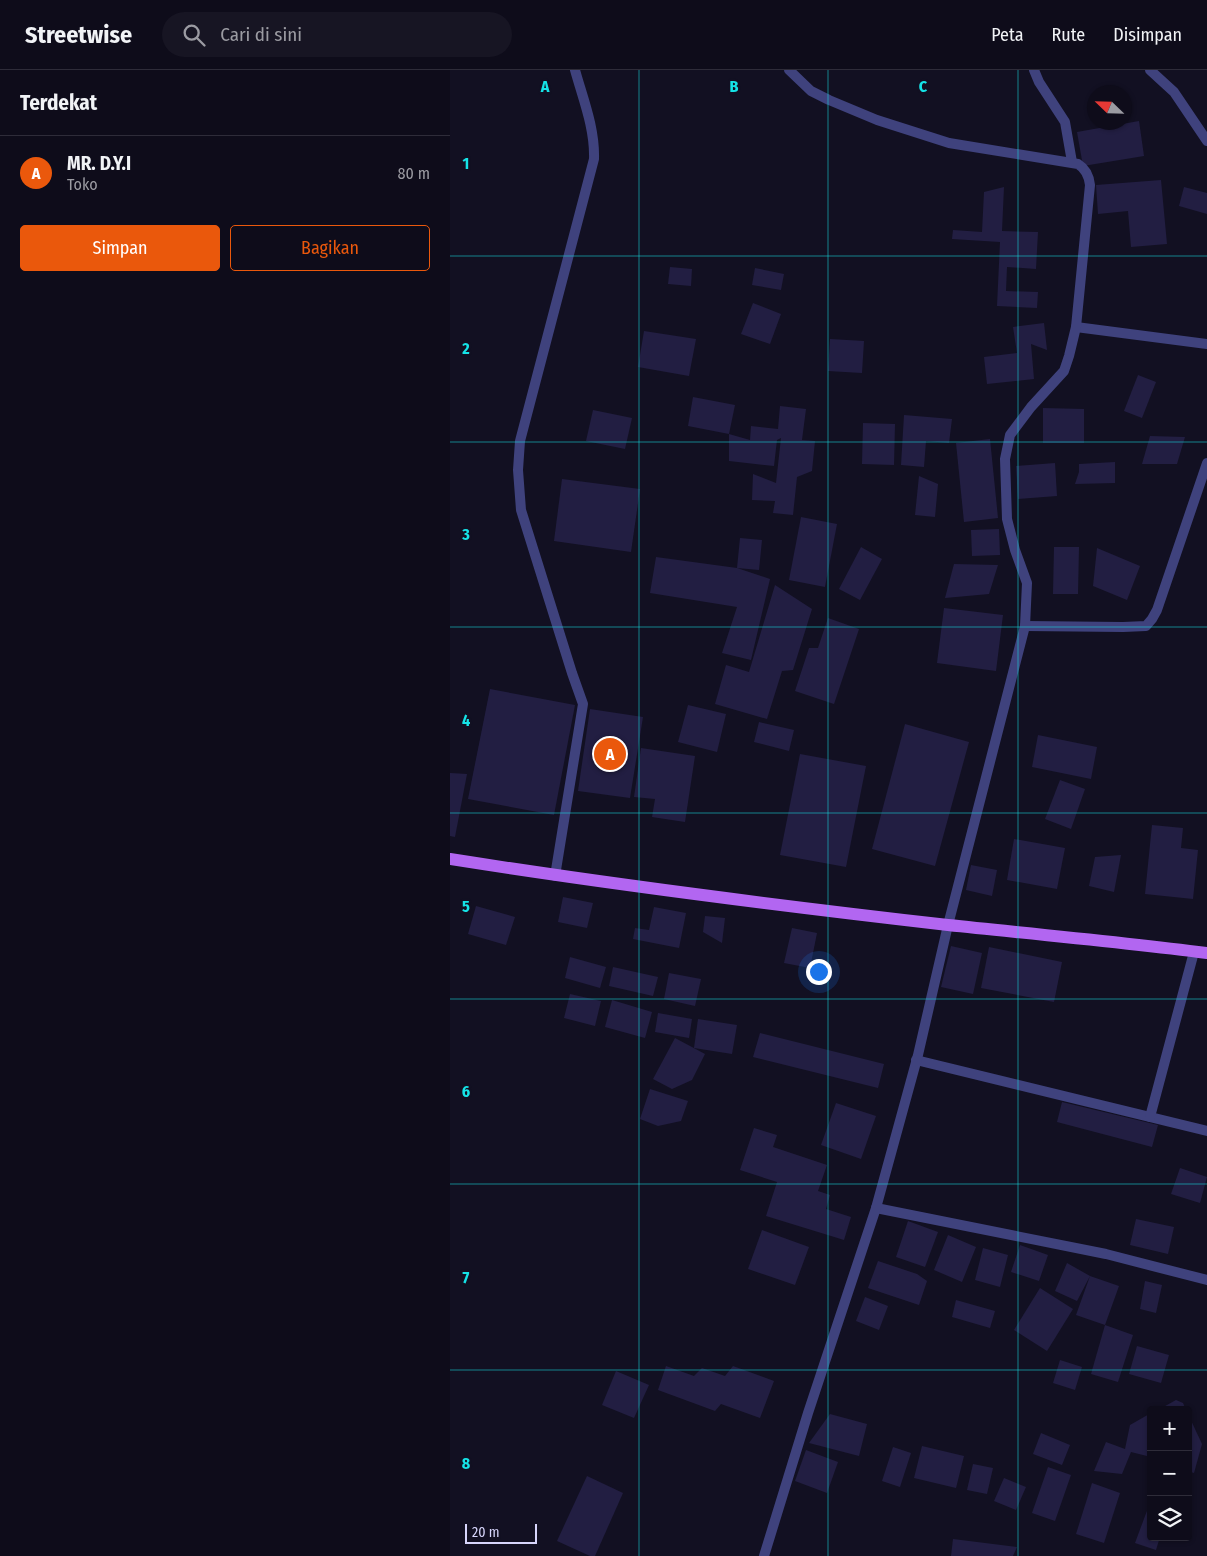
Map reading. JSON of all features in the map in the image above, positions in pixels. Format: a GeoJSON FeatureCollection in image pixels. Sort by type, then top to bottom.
{"type":"FeatureCollection","features":[{"type":"Feature","properties":{"kind":"main road"},"geometry":{"type":"LineString","coordinates":[[450,859],[555,876],[948,925],[1201,952]]}},
{"type":"Feature","properties":{"kind":"street"},"geometry":{"type":"LineString","coordinates":[[555,876],[583,704],[521,510],[518,470],[520,441],[594,159],[595,145],[576,70]]}},
{"type":"Feature","properties":{"kind":"street"},"geometry":{"type":"LineString","coordinates":[[764,1556],[808,1413],[876,1208],[916,1060],[948,925],[1025,626],[1027,583],[1015,550],[1007,519],[1005,459],[1010,435],[1031,407],[1064,372],[1076,327],[1090,185],[1088,175],[1083,167],[1072,162],[949,143],[877,120],[811,91],[789,70]]}},
{"type":"Feature","properties":{"kind":"street"},"geometry":{"type":"LineString","coordinates":[[1034,70],[1039,82],[1065,122],[1072,162]]}},
{"type":"Feature","properties":{"kind":"street"},"geometry":{"type":"LineString","coordinates":[[1150,70],[1174,92],[1207,141]]}},
{"type":"Feature","properties":{"kind":"street"},"geometry":{"type":"LineString","coordinates":[[1076,327],[1207,344]]}},
{"type":"Feature","properties":{"kind":"street"},"geometry":{"type":"LineString","coordinates":[[1025,626],[1146,626],[1156,610],[1207,463]]}},
{"type":"Feature","properties":{"kind":"street"},"geometry":{"type":"LineString","coordinates":[[1150,1117],[1201,952]]}},
{"type":"Feature","properties":{"kind":"street"},"geometry":{"type":"LineString","coordinates":[[916,1060],[1207,1132]]}},
{"type":"Feature","properties":{"kind":"street"},"geometry":{"type":"LineString","coordinates":[[876,1208],[1106,1254],[1207,1280]]}},
{"type":"Feature","properties":{"kind":"building"},"geometry":{"type":"Polygon","coordinates":[[[1139,121],[1144,156],[1083,166],[1077,132],[1088,130],[1132,130],[1132,122],[1139,121]]]}},
{"type":"Feature","properties":{"kind":"building"},"geometry":{"type":"Polygon","coordinates":[[[1161,180],[1167,244],[1131,247],[1128,211],[1098,214],[1096,185],[1161,180]]]}},
{"type":"Feature","properties":{"kind":"building"},"geometry":{"type":"Polygon","coordinates":[[[1004,187],[1002,231],[1038,232],[1036,269],[1007,267],[1006,291],[1038,292],[1037,308],[997,306],[1000,242],[952,239],[953,230],[982,232],[984,192],[1004,187]]]}},
{"type":"Feature","properties":{"kind":"building"},"geometry":{"type":"Polygon","coordinates":[[[1184,187],[1207,193],[1207,214],[1179,206],[1184,187]]]}},
{"type":"Feature","properties":{"kind":"building"},"geometry":{"type":"Polygon","coordinates":[[[670,267],[692,269],[691,286],[668,284],[670,267]]]}},
{"type":"Feature","properties":{"kind":"building"},"geometry":{"type":"Polygon","coordinates":[[[755,268],[784,274],[781,290],[752,285],[755,268]]]}},
{"type":"Feature","properties":{"kind":"building"},"geometry":{"type":"Polygon","coordinates":[[[753,303],[781,314],[770,344],[741,334],[753,303]]]}},
{"type":"Feature","properties":{"kind":"building"},"geometry":{"type":"Polygon","coordinates":[[[1044,323],[1047,350],[1031,344],[1034,379],[987,384],[984,357],[1017,353],[1013,327],[1044,323]]]}},
{"type":"Feature","properties":{"kind":"building"},"geometry":{"type":"Polygon","coordinates":[[[644,331],[696,339],[689,376],[638,367],[644,331]]]}},
{"type":"Feature","properties":{"kind":"building"},"geometry":{"type":"Polygon","coordinates":[[[830,339],[864,341],[862,373],[828,371],[830,339]]]}},
{"type":"Feature","properties":{"kind":"building"},"geometry":{"type":"Polygon","coordinates":[[[1138,375],[1156,382],[1142,418],[1124,411],[1138,375]]]}},
{"type":"Feature","properties":{"kind":"building"},"geometry":{"type":"Polygon","coordinates":[[[693,397],[735,405],[729,434],[688,426],[693,397]]]}},
{"type":"Feature","properties":{"kind":"building"},"geometry":{"type":"Polygon","coordinates":[[[780,406],[806,409],[802,440],[815,441],[812,471],[797,477],[793,515],[773,513],[775,501],[752,500],[753,474],[776,483],[781,438],[777,440],[774,466],[729,461],[729,434],[750,440],[751,426],[778,429],[780,406]]]}},
{"type":"Feature","properties":{"kind":"building"},"geometry":{"type":"Polygon","coordinates":[[[1043,408],[1084,409],[1084,443],[1043,443],[1043,408]]]}},
{"type":"Feature","properties":{"kind":"building"},"geometry":{"type":"Polygon","coordinates":[[[593,410],[632,418],[625,449],[586,441],[593,410]]]}},
{"type":"Feature","properties":{"kind":"building"},"geometry":{"type":"Polygon","coordinates":[[[904,415],[952,419],[949,443],[926,441],[924,467],[901,465],[904,415]]]}},
{"type":"Feature","properties":{"kind":"building"},"geometry":{"type":"Polygon","coordinates":[[[863,423],[895,424],[894,465],[862,464],[863,423]]]}},
{"type":"Feature","properties":{"kind":"building"},"geometry":{"type":"Polygon","coordinates":[[[1150,436],[1185,437],[1177,464],[1142,464],[1150,436]]]}},
{"type":"Feature","properties":{"kind":"building"},"geometry":{"type":"Polygon","coordinates":[[[990,439],[998,518],[964,522],[956,443],[990,439]]]}},
{"type":"Feature","properties":{"kind":"building"},"geometry":{"type":"Polygon","coordinates":[[[1115,462],[1115,483],[1075,484],[1079,472],[1079,464],[1115,462]]]}},
{"type":"Feature","properties":{"kind":"building"},"geometry":{"type":"Polygon","coordinates":[[[1055,463],[1057,496],[1018,499],[1016,466],[1055,463]]]}},
{"type":"Feature","properties":{"kind":"building"},"geometry":{"type":"Polygon","coordinates":[[[919,476],[938,484],[935,517],[915,515],[919,476]]]}},
{"type":"Feature","properties":{"kind":"building"},"geometry":{"type":"Polygon","coordinates":[[[562,479],[640,489],[631,552],[554,541],[562,479]]]}},
{"type":"Feature","properties":{"kind":"building"},"geometry":{"type":"Polygon","coordinates":[[[801,517],[837,524],[825,587],[789,580],[801,517]]]}},
{"type":"Feature","properties":{"kind":"building"},"geometry":{"type":"Polygon","coordinates":[[[999,529],[1000,555],[972,556],[971,530],[999,529]]]}},
{"type":"Feature","properties":{"kind":"building"},"geometry":{"type":"Polygon","coordinates":[[[740,538],[762,540],[759,570],[737,568],[740,538]]]}},
{"type":"Feature","properties":{"kind":"building"},"geometry":{"type":"Polygon","coordinates":[[[861,547],[882,559],[860,600],[839,589],[861,547]]]}},
{"type":"Feature","properties":{"kind":"building"},"geometry":{"type":"Polygon","coordinates":[[[1054,547],[1079,547],[1078,594],[1053,594],[1054,547]]]}},
{"type":"Feature","properties":{"kind":"building"},"geometry":{"type":"Polygon","coordinates":[[[1097,548],[1140,566],[1127,600],[1093,586],[1097,548]]]}},
{"type":"Feature","properties":{"kind":"building"},"geometry":{"type":"Polygon","coordinates":[[[656,557],[737,568],[770,579],[751,660],[722,653],[737,607],[650,593],[656,557]]]}},
{"type":"Feature","properties":{"kind":"building"},"geometry":{"type":"Polygon","coordinates":[[[954,564],[998,565],[989,594],[945,598],[954,564]]]}},
{"type":"Feature","properties":{"kind":"building"},"geometry":{"type":"Polygon","coordinates":[[[775,585],[812,609],[793,670],[782,671],[767,719],[715,704],[726,665],[749,672],[775,585]]]}},
{"type":"Feature","properties":{"kind":"building"},"geometry":{"type":"Polygon","coordinates":[[[944,608],[1003,615],[996,671],[937,663],[944,608]]]}},
{"type":"Feature","properties":{"kind":"building"},"geometry":{"type":"Polygon","coordinates":[[[828,618],[859,629],[834,704],[795,691],[809,648],[818,648],[828,618]]]}},
{"type":"Feature","properties":{"kind":"building"},"geometry":{"type":"Polygon","coordinates":[[[490,689],[575,705],[554,815],[468,799],[490,689]]]}},
{"type":"Feature","properties":{"kind":"building"},"geometry":{"type":"Polygon","coordinates":[[[688,705],[726,714],[717,752],[678,742],[688,705]]]}},
{"type":"Feature","properties":{"kind":"building"},"geometry":{"type":"Polygon","coordinates":[[[590,709],[643,717],[630,798],[578,791],[590,709]]]}},
{"type":"Feature","properties":{"kind":"building"},"geometry":{"type":"Polygon","coordinates":[[[759,722],[794,730],[789,751],[754,742],[759,722]]]}},
{"type":"Feature","properties":{"kind":"building"},"geometry":{"type":"Polygon","coordinates":[[[905,724],[969,742],[935,866],[872,849],[905,724]]]}},
{"type":"Feature","properties":{"kind":"building"},"geometry":{"type":"Polygon","coordinates":[[[1038,735],[1097,747],[1091,779],[1032,767],[1038,735]]]}},
{"type":"Feature","properties":{"kind":"building"},"geometry":{"type":"Polygon","coordinates":[[[641,748],[695,756],[685,822],[652,817],[655,799],[634,797],[641,748]]]}},
{"type":"Feature","properties":{"kind":"building"},"geometry":{"type":"Polygon","coordinates":[[[800,754],[866,766],[846,867],[780,855],[800,754]]]}},
{"type":"Feature","properties":{"kind":"building"},"geometry":{"type":"Polygon","coordinates":[[[450,773],[467,774],[455,837],[450,836],[450,773]]]}},
{"type":"Feature","properties":{"kind":"building"},"geometry":{"type":"Polygon","coordinates":[[[1060,780],[1085,789],[1071,829],[1045,819],[1060,780]]]}},
{"type":"Feature","properties":{"kind":"building"},"geometry":{"type":"Polygon","coordinates":[[[1152,825],[1183,828],[1181,848],[1198,850],[1193,899],[1145,894],[1152,825]]]}},
{"type":"Feature","properties":{"kind":"building"},"geometry":{"type":"Polygon","coordinates":[[[1014,839],[1065,848],[1057,889],[1007,880],[1014,839]]]}},
{"type":"Feature","properties":{"kind":"building"},"geometry":{"type":"Polygon","coordinates":[[[1121,855],[1114,892],[1089,886],[1095,857],[1121,855]]]}},
{"type":"Feature","properties":{"kind":"building"},"geometry":{"type":"Polygon","coordinates":[[[971,865],[997,870],[992,896],[966,890],[971,865]]]}},
{"type":"Feature","properties":{"kind":"building"},"geometry":{"type":"Polygon","coordinates":[[[563,897],[593,903],[587,928],[558,922],[563,897]]]}},
{"type":"Feature","properties":{"kind":"building"},"geometry":{"type":"Polygon","coordinates":[[[476,906],[515,917],[506,945],[468,934],[476,906]]]}},
{"type":"Feature","properties":{"kind":"building"},"geometry":{"type":"Polygon","coordinates":[[[654,907],[686,913],[679,948],[633,939],[635,928],[649,930],[654,907]]]}},
{"type":"Feature","properties":{"kind":"building"},"geometry":{"type":"Polygon","coordinates":[[[705,916],[725,918],[722,943],[703,932],[705,916]]]}},
{"type":"Feature","properties":{"kind":"building"},"geometry":{"type":"Polygon","coordinates":[[[792,928],[817,933],[810,968],[784,963],[792,928]]]}},
{"type":"Feature","properties":{"kind":"building"},"geometry":{"type":"Polygon","coordinates":[[[951,946],[982,953],[973,994],[941,987],[951,946]]]}},
{"type":"Feature","properties":{"kind":"building"},"geometry":{"type":"Polygon","coordinates":[[[989,947],[1062,962],[1054,1002],[981,988],[989,947]]]}},
{"type":"Feature","properties":{"kind":"building"},"geometry":{"type":"Polygon","coordinates":[[[570,957],[606,967],[600,988],[565,978],[570,957]]]}},
{"type":"Feature","properties":{"kind":"building"},"geometry":{"type":"Polygon","coordinates":[[[613,967],[658,977],[653,996],[609,986],[613,967]]]}},
{"type":"Feature","properties":{"kind":"building"},"geometry":{"type":"Polygon","coordinates":[[[669,973],[701,979],[695,1006],[664,999],[669,973]]]}},
{"type":"Feature","properties":{"kind":"building"},"geometry":{"type":"Polygon","coordinates":[[[570,994],[601,1001],[595,1026],[564,1018],[570,994]]]}},
{"type":"Feature","properties":{"kind":"building"},"geometry":{"type":"Polygon","coordinates":[[[612,1000],[652,1012],[645,1038],[605,1027],[612,1000]]]}},
{"type":"Feature","properties":{"kind":"building"},"geometry":{"type":"Polygon","coordinates":[[[658,1013],[692,1019],[689,1038],[655,1032],[658,1013]]]}},
{"type":"Feature","properties":{"kind":"building"},"geometry":{"type":"Polygon","coordinates":[[[698,1019],[737,1025],[732,1054],[694,1048],[698,1019]]]}},
{"type":"Feature","properties":{"kind":"building"},"geometry":{"type":"Polygon","coordinates":[[[760,1033],[884,1064],[878,1088],[753,1057],[760,1033]]]}},
{"type":"Feature","properties":{"kind":"building"},"geometry":{"type":"Polygon","coordinates":[[[675,1038],[705,1054],[692,1080],[672,1089],[653,1079],[675,1038]]]}},
{"type":"Feature","properties":{"kind":"building"},"geometry":{"type":"Polygon","coordinates":[[[650,1089],[688,1101],[681,1121],[658,1126],[640,1119],[650,1089]]]}},
{"type":"Feature","properties":{"kind":"building"},"geometry":{"type":"Polygon","coordinates":[[[1062,1102],[1158,1125],[1152,1147],[1057,1122],[1062,1102]]]}},
{"type":"Feature","properties":{"kind":"building"},"geometry":{"type":"Polygon","coordinates":[[[836,1103],[876,1116],[861,1159],[821,1145],[836,1103]]]}},
{"type":"Feature","properties":{"kind":"building"},"geometry":{"type":"Polygon","coordinates":[[[754,1128],[777,1135],[773,1147],[827,1165],[818,1191],[830,1195],[826,1209],[851,1217],[844,1240],[766,1216],[777,1182],[740,1170],[754,1128]]]}},
{"type":"Feature","properties":{"kind":"building"},"geometry":{"type":"Polygon","coordinates":[[[1180,1168],[1207,1177],[1200,1203],[1171,1194],[1180,1168]]]}},
{"type":"Feature","properties":{"kind":"building"},"geometry":{"type":"Polygon","coordinates":[[[1136,1219],[1174,1227],[1168,1254],[1130,1245],[1136,1219]]]}},
{"type":"Feature","properties":{"kind":"building"},"geometry":{"type":"Polygon","coordinates":[[[908,1221],[938,1232],[925,1267],[896,1257],[908,1221]]]}},
{"type":"Feature","properties":{"kind":"building"},"geometry":{"type":"Polygon","coordinates":[[[762,1230],[809,1247],[795,1285],[748,1269],[762,1230]]]}},
{"type":"Feature","properties":{"kind":"building"},"geometry":{"type":"Polygon","coordinates":[[[948,1235],[976,1247],[962,1282],[934,1270],[948,1235]]]}},
{"type":"Feature","properties":{"kind":"building"},"geometry":{"type":"Polygon","coordinates":[[[1020,1245],[1048,1255],[1039,1281],[1011,1272],[1020,1245]]]}},
{"type":"Feature","properties":{"kind":"building"},"geometry":{"type":"Polygon","coordinates":[[[983,1248],[1008,1255],[1000,1287],[975,1280],[983,1248]]]}},
{"type":"Feature","properties":{"kind":"building"},"geometry":{"type":"Polygon","coordinates":[[[878,1261],[917,1274],[927,1281],[919,1305],[868,1288],[878,1261]]]}},
{"type":"Feature","properties":{"kind":"building"},"geometry":{"type":"Polygon","coordinates":[[[1067,1263],[1090,1276],[1077,1301],[1055,1291],[1067,1263]]]}},
{"type":"Feature","properties":{"kind":"building"},"geometry":{"type":"Polygon","coordinates":[[[1090,1276],[1119,1286],[1105,1325],[1076,1315],[1090,1276]]]}},
{"type":"Feature","properties":{"kind":"building"},"geometry":{"type":"Polygon","coordinates":[[[1145,1281],[1162,1285],[1156,1313],[1140,1309],[1145,1281]]]}},
{"type":"Feature","properties":{"kind":"building"},"geometry":{"type":"Polygon","coordinates":[[[1040,1288],[1073,1309],[1047,1351],[1014,1330],[1040,1288]]]}},
{"type":"Feature","properties":{"kind":"building"},"geometry":{"type":"Polygon","coordinates":[[[865,1297],[888,1306],[879,1330],[856,1321],[865,1297]]]}},
{"type":"Feature","properties":{"kind":"building"},"geometry":{"type":"Polygon","coordinates":[[[956,1300],[995,1311],[990,1328],[952,1317],[956,1300]]]}},
{"type":"Feature","properties":{"kind":"building"},"geometry":{"type":"Polygon","coordinates":[[[1105,1325],[1133,1335],[1118,1382],[1091,1374],[1105,1325]]]}},
{"type":"Feature","properties":{"kind":"building"},"geometry":{"type":"Polygon","coordinates":[[[1137,1346],[1169,1355],[1161,1383],[1129,1374],[1137,1346]]]}},
{"type":"Feature","properties":{"kind":"building"},"geometry":{"type":"Polygon","coordinates":[[[1060,1360],[1082,1367],[1075,1390],[1053,1383],[1060,1360]]]}},
{"type":"Feature","properties":{"kind":"building"},"geometry":{"type":"Polygon","coordinates":[[[666,1366],[694,1376],[702,1368],[725,1376],[733,1366],[774,1381],[760,1418],[721,1404],[715,1411],[658,1390],[666,1366]]]}},
{"type":"Feature","properties":{"kind":"building"},"geometry":{"type":"Polygon","coordinates":[[[616,1371],[649,1385],[634,1418],[602,1405],[616,1371]]]}},
{"type":"Feature","properties":{"kind":"building"},"geometry":{"type":"Polygon","coordinates":[[[1176,1400],[1183,1403],[1184,1406],[1165,1406],[1176,1400]]]}},
{"type":"Feature","properties":{"kind":"building"},"geometry":{"type":"Polygon","coordinates":[[[830,1414],[867,1424],[859,1456],[809,1443],[830,1414]]]}},
{"type":"Feature","properties":{"kind":"building"},"geometry":{"type":"Polygon","coordinates":[[[1147,1415],[1147,1456],[1131,1452],[1122,1474],[1094,1471],[1106,1442],[1125,1449],[1130,1425],[1147,1415]]]}},
{"type":"Feature","properties":{"kind":"building"},"geometry":{"type":"Polygon","coordinates":[[[1192,1423],[1202,1444],[1194,1473],[1192,1472],[1192,1423]]]}},
{"type":"Feature","properties":{"kind":"building"},"geometry":{"type":"Polygon","coordinates":[[[1041,1433],[1070,1445],[1062,1465],[1033,1454],[1041,1433]]]}},
{"type":"Feature","properties":{"kind":"building"},"geometry":{"type":"Polygon","coordinates":[[[922,1446],[964,1456],[956,1488],[914,1478],[922,1446]]]}},
{"type":"Feature","properties":{"kind":"building"},"geometry":{"type":"Polygon","coordinates":[[[893,1447],[911,1453],[900,1487],[882,1481],[893,1447]]]}},
{"type":"Feature","properties":{"kind":"building"},"geometry":{"type":"Polygon","coordinates":[[[806,1450],[838,1462],[827,1493],[795,1481],[806,1450]]]}},
{"type":"Feature","properties":{"kind":"building"},"geometry":{"type":"Polygon","coordinates":[[[973,1464],[993,1468],[987,1494],[967,1490],[973,1464]]]}},
{"type":"Feature","properties":{"kind":"building"},"geometry":{"type":"Polygon","coordinates":[[[1048,1467],[1071,1475],[1055,1521],[1032,1513],[1048,1467]]]}},
{"type":"Feature","properties":{"kind":"building"},"geometry":{"type":"Polygon","coordinates":[[[587,1476],[623,1493],[595,1556],[590,1556],[557,1541],[587,1476]]]}},
{"type":"Feature","properties":{"kind":"building"},"geometry":{"type":"Polygon","coordinates":[[[1004,1478],[1026,1487],[1016,1510],[994,1501],[1004,1478]]]}},
{"type":"Feature","properties":{"kind":"building"},"geometry":{"type":"Polygon","coordinates":[[[1092,1483],[1120,1493],[1104,1543],[1076,1534],[1092,1483]]]}},
{"type":"Feature","properties":{"kind":"building"},"geometry":{"type":"Polygon","coordinates":[[[1147,1511],[1147,1541],[1159,1541],[1156,1550],[1135,1543],[1147,1511]]]}},
{"type":"Feature","properties":{"kind":"building"},"geometry":{"type":"Polygon","coordinates":[[[953,1539],[1017,1547],[1013,1556],[951,1556],[953,1539]]]}},
{"type":"Feature","properties":{"kind":"place","name":"MR. D.Y.I"},"geometry":{"type":"Point","coordinates":[610,754]}}]}
